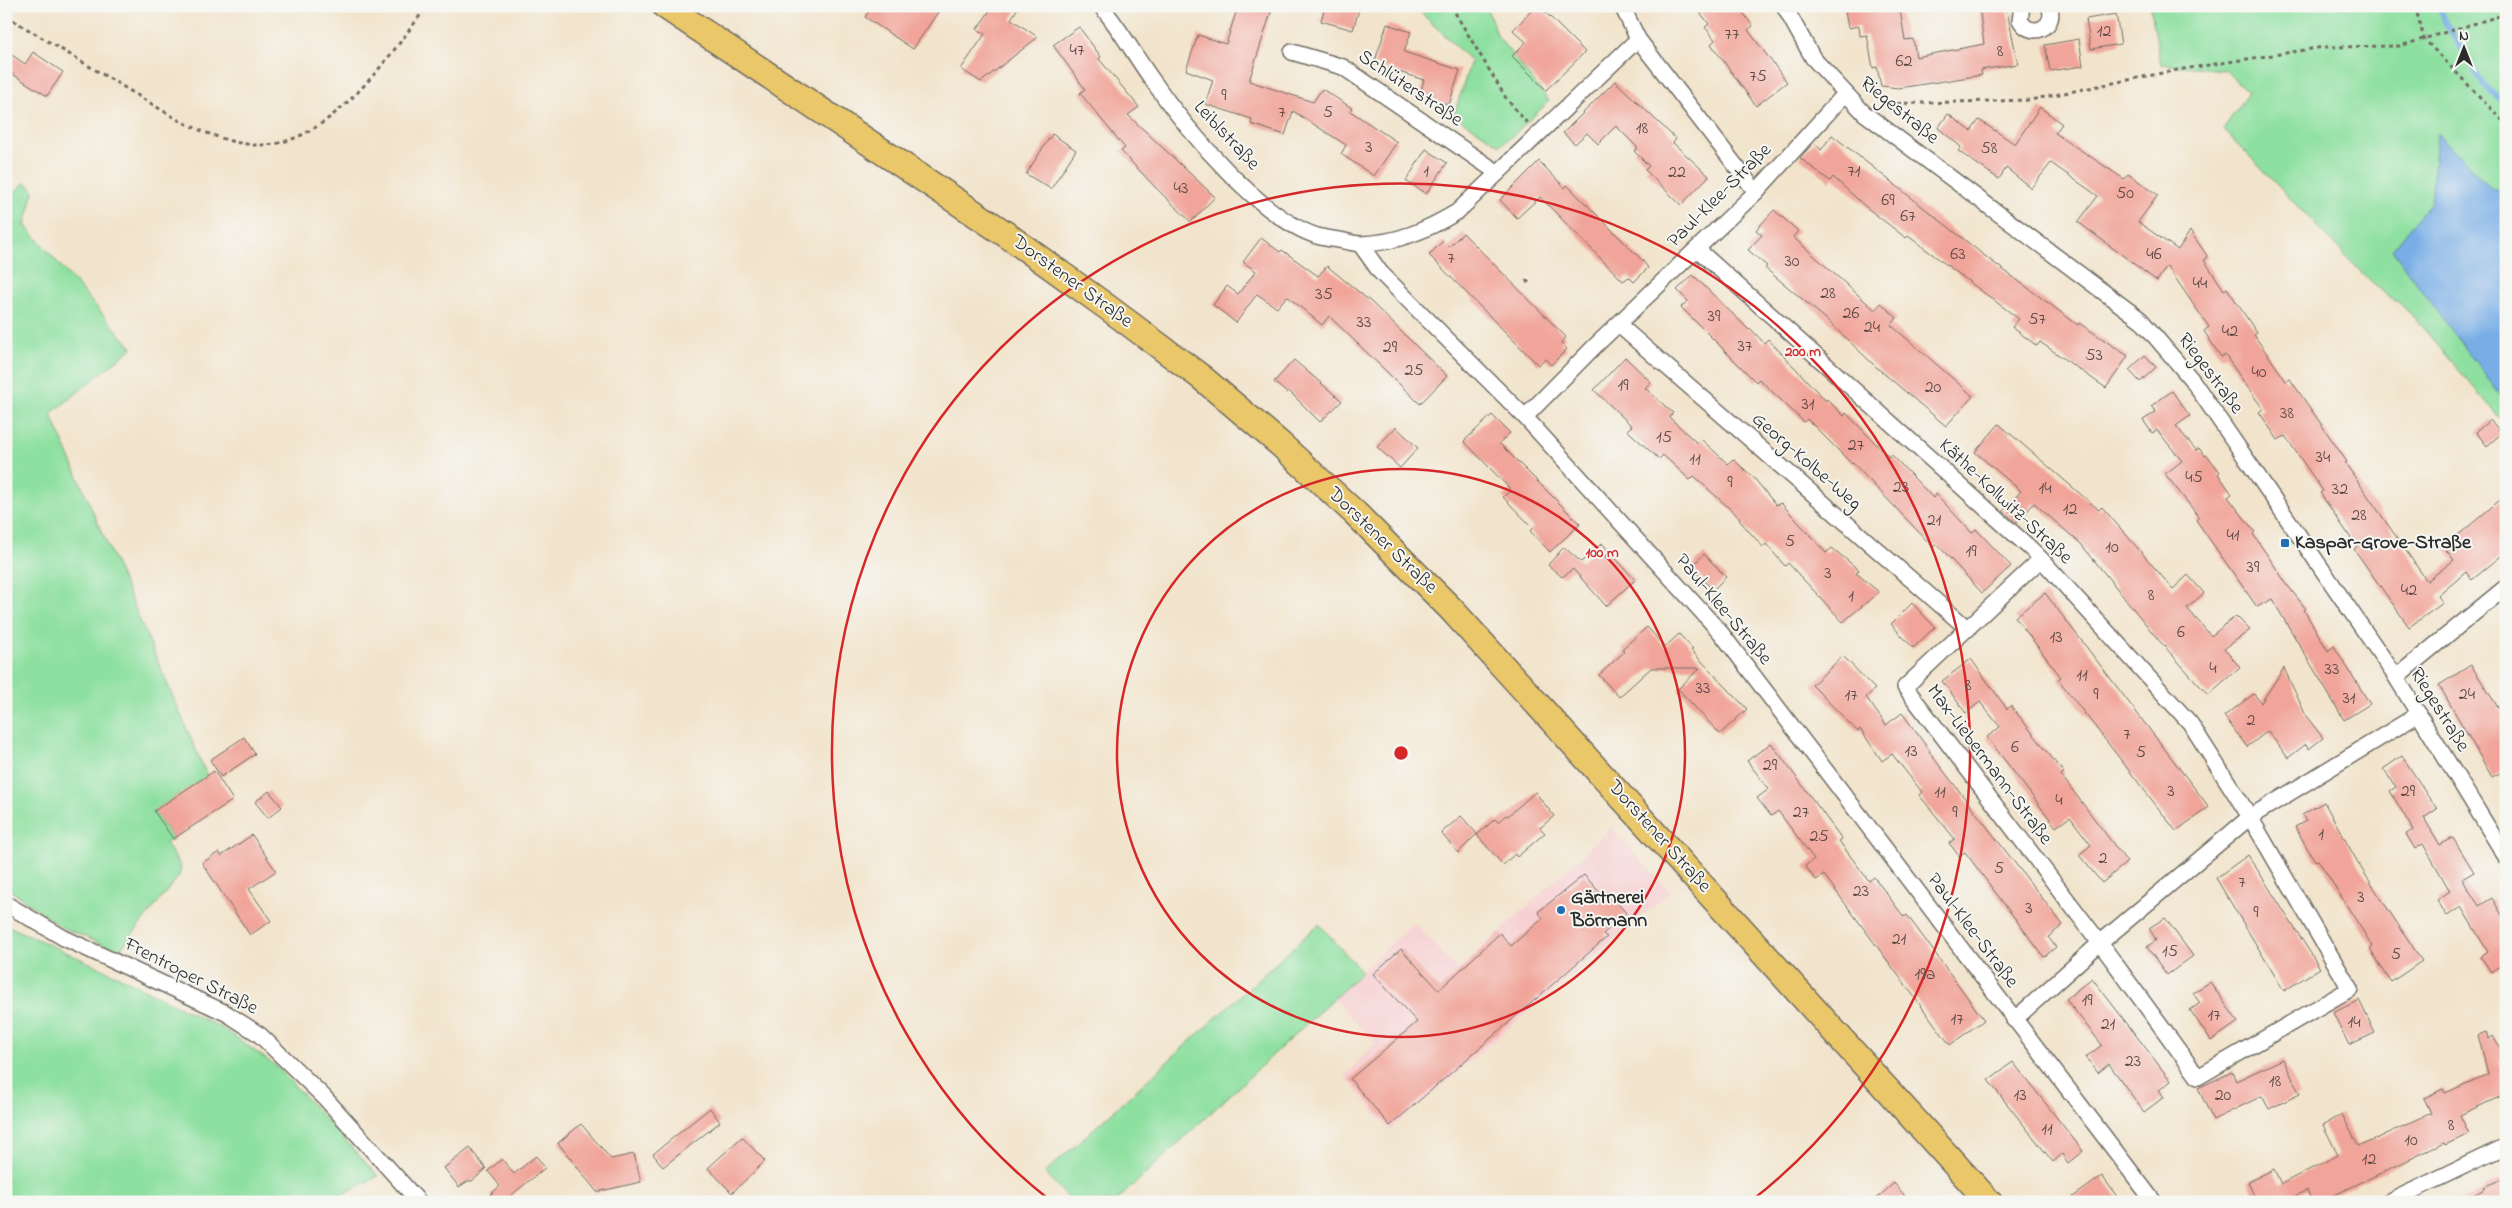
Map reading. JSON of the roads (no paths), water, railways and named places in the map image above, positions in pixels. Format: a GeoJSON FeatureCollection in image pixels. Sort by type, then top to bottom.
{"type":"FeatureCollection","features":[{"type":"Feature","properties":{"kind":"main road","name":"Dorstener Straße"},"geometry":{"type":"LineString","coordinates":[[664,6],[1007,235],[1107,306],[1201,377],[1280,444],[1363,521],[1451,609],[1989,1202]]}},
{"type":"Feature","properties":{"kind":"street","name":"Leiblstraße"},"geometry":{"type":"LineString","coordinates":[[1101,6],[1120,29],[1152,81],[1196,138],[1232,175],[1279,215],[1316,235],[1360,244],[1407,238],[1432,227],[1457,212],[1638,39]]}},
{"type":"Feature","properties":{"kind":"street"},"geometry":{"type":"LineString","coordinates":[[1622,6],[1638,39],[1756,192]]}},
{"type":"Feature","properties":{"kind":"street","name":"Riegestraße"},"geometry":{"type":"LineString","coordinates":[[1784,6],[1813,58],[1864,113],[2141,320],[2192,380],[2396,677],[2506,856]]}},
{"type":"Feature","properties":{"kind":"street"},"geometry":{"type":"LineString","coordinates":[[2022,6],[2020,20],[2026,27],[2034,30],[2043,28],[2049,22],[2051,13],[2049,6]]}},
{"type":"Feature","properties":{"kind":"street","name":"Schlüterstraße"},"geometry":{"type":"LineString","coordinates":[[1292,52],[1343,67],[1498,173]]}},
{"type":"Feature","properties":{"kind":"street","name":"Paul-Klee-Straße"},"geometry":{"type":"LineString","coordinates":[[1845,94],[1756,192],[1697,249],[1672,270],[1525,417],[1721,633],[2154,1202]]}},
{"type":"Feature","properties":{"kind":"street"},"geometry":{"type":"LineString","coordinates":[[1360,244],[1380,272],[1525,417]]}},
{"type":"Feature","properties":{"kind":"street","name":"Käthe-Kollwitz-Straße"},"geometry":{"type":"LineString","coordinates":[[1697,249],[2041,559],[2190,723],[2250,817],[2350,989],[2198,1077],[2100,943]]}},
{"type":"Feature","properties":{"kind":"street","name":"Georg-Kolbe-Weg"},"geometry":{"type":"LineString","coordinates":[[1619,325],[1968,629]]}},
{"type":"Feature","properties":{"kind":"street","name":"Max-Liebermann-Straße"},"geometry":{"type":"LineString","coordinates":[[2041,559],[1906,687],[2100,943]]}},
{"type":"Feature","properties":{"kind":"street"},"geometry":{"type":"LineString","coordinates":[[2396,677],[2506,587]]}},
{"type":"Feature","properties":{"kind":"street"},"geometry":{"type":"LineString","coordinates":[[2014,1020],[2100,943],[2250,817],[2419,714]]}},
{"type":"Feature","properties":{"kind":"street","name":"Frentroper Straße"},"geometry":{"type":"LineString","coordinates":[[6,904],[64,938],[226,1013],[260,1035],[324,1097],[419,1202]]}},
{"type":"Feature","properties":{"kind":"street"},"geometry":{"type":"LineString","coordinates":[[2389,1202],[2506,1146]]}},
{"type":"Feature","properties":{"kind":"water"},"geometry":{"type":"Polygon","coordinates":[[[2437,133],[2493,190],[2506,189],[2506,403],[2392,250],[2431,202],[2437,133]]]}},
{"type":"Feature","properties":{"kind":"waterway"},"geometry":{"type":"LineString","coordinates":[[2440,6],[2445,22],[2484,86],[2506,103]]}},
{"type":"Feature","properties":{"kind":"place","name":"Kaspar-Grove-Straße"},"geometry":{"type":"Point","coordinates":[2285,543]}},
{"type":"Feature","properties":{"kind":"place","name":"Gärtnerei Börmann"},"geometry":{"type":"Point","coordinates":[1561,910]}}]}
